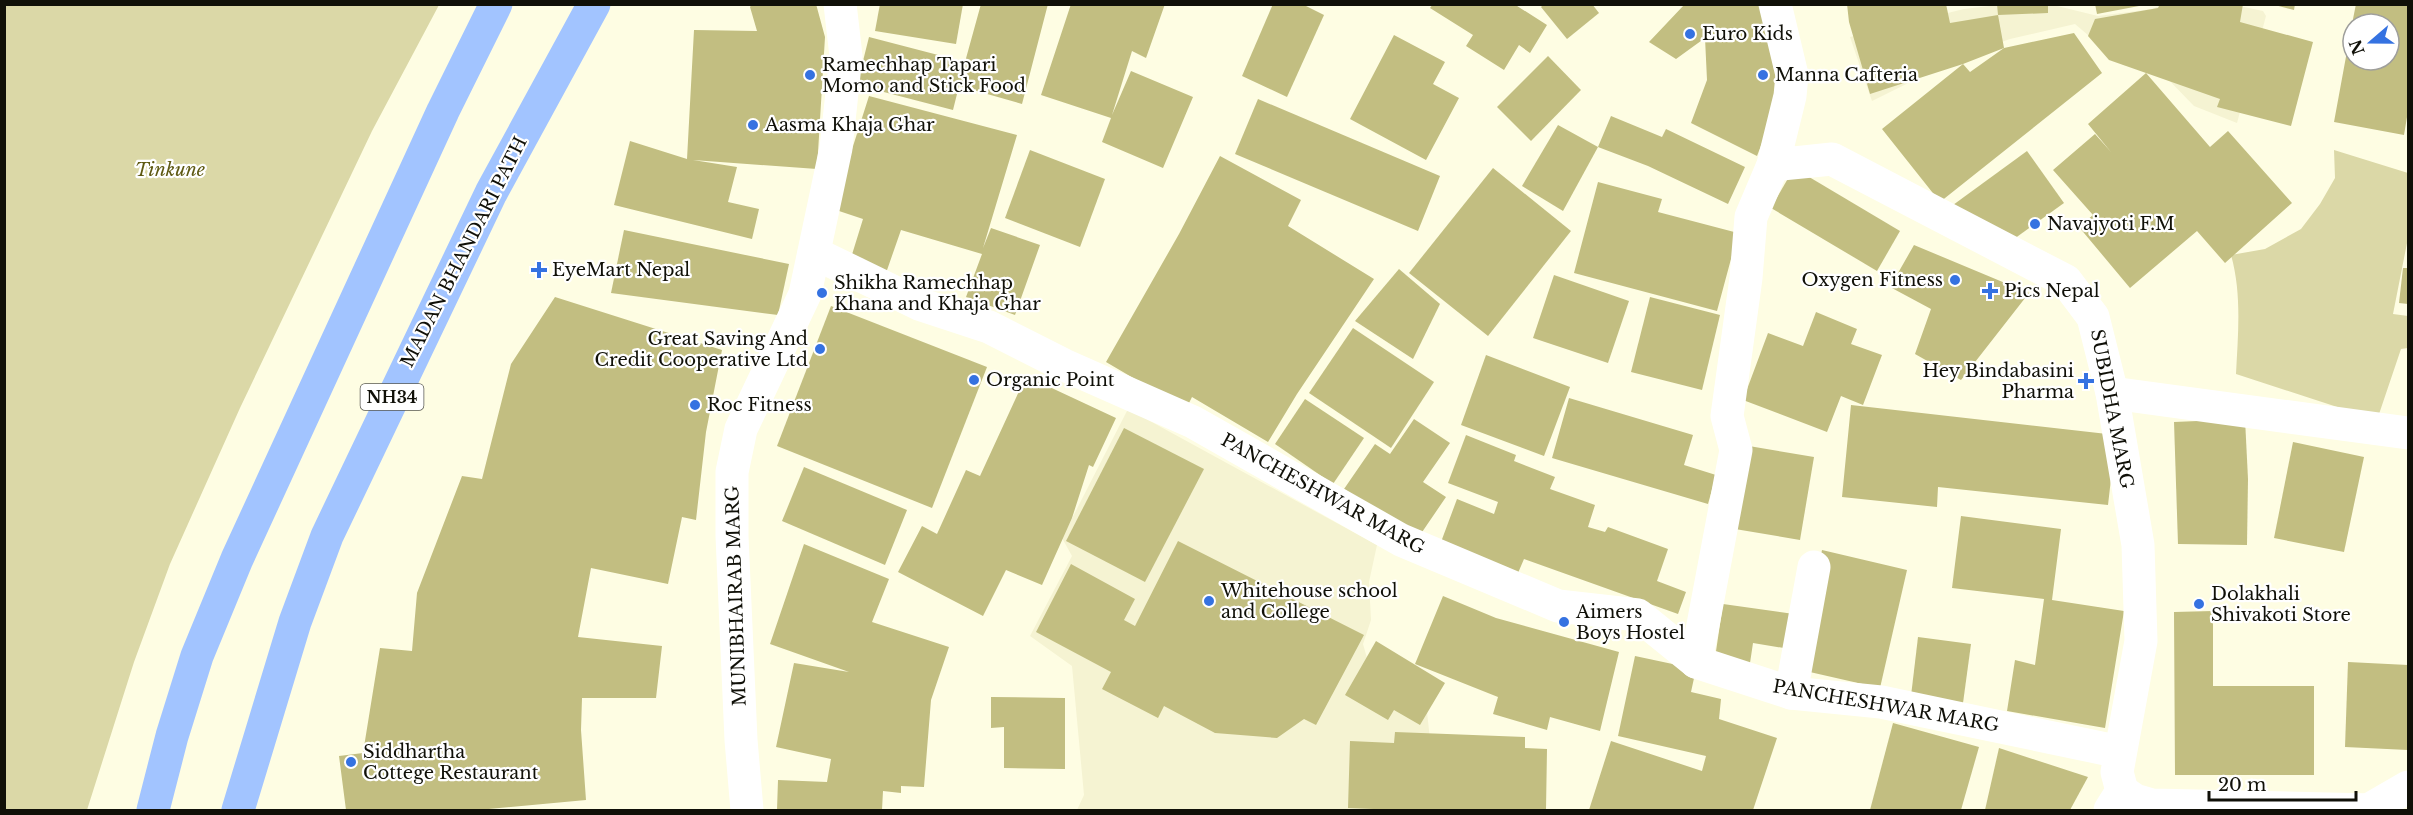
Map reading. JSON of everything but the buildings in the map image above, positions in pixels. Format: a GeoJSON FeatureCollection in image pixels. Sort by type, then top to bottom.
{"type":"FeatureCollection","features":[{"type":"Feature","properties":{"kind":"highway"},"geometry":{"type":"LineString","coordinates":[[153,810],[172,736],[197,656],[237,559],[443,111],[496,4]]}},
{"type":"Feature","properties":{"kind":"highway","name":"MADAN BHANDARI PATH"},"geometry":{"type":"LineString","coordinates":[[238,810],[295,621],[327,536],[492,194],[594,4]]}},
{"type":"Feature","properties":{"kind":"street","name":"MUNIBHAIRAB MARG"},"geometry":{"type":"LineString","coordinates":[[747,810],[741,740],[732,472],[741,429],[805,294],[836,148],[846,56],[840,4]]}},
{"type":"Feature","properties":{"kind":"street"},"geometry":{"type":"LineString","coordinates":[[1696,662],[1736,450],[1727,416],[1746,278],[1751,217],[1773,165],[1790,96],[1792,75],[1774,4]]}},
{"type":"Feature","properties":{"kind":"street","name":"SUBIDHA MARG"},"geometry":{"type":"LineString","coordinates":[[1773,165],[1832,159],[2066,281],[2093,316],[2112,393],[2138,545],[2141,641],[2120,752],[2116,801]]}},
{"type":"Feature","properties":{"kind":"street","name":"PANCHESHWAR MARG"},"geometry":{"type":"LineString","coordinates":[[814,254],[919,304],[989,327],[1064,365],[1192,422],[1401,540],[1558,606],[1638,615],[1696,662],[1791,693],[1881,702],[2120,752]]}},
{"type":"Feature","properties":{"kind":"street"},"geometry":{"type":"LineString","coordinates":[[2112,393],[2409,433]]}},
{"type":"Feature","properties":{"kind":"street"},"geometry":{"type":"LineString","coordinates":[[1791,693],[1814,567]]}},
{"type":"Feature","properties":{"kind":"street"},"geometry":{"type":"LineString","coordinates":[[2116,801],[2135,800],[2152,805],[2190,807],[2371,810],[2409,787]]}},
{"type":"Feature","properties":{"kind":"shaded area"},"geometry":{"type":"Polygon","coordinates":[[[2006,4],[2053,5],[2098,16],[2152,9],[2162,5],[2230,4],[2263,11],[2266,16],[2237,123],[2194,106],[2161,72],[2123,65],[2075,24],[2010,39],[1965,55],[1872,101],[1850,37],[1964,9],[2006,4]]]}},
{"type":"Feature","properties":{"kind":"shaded area","name":"Whitehouse school and College"},"geometry":{"type":"Polygon","coordinates":[[[1128,409],[1377,545],[1369,582],[1371,620],[1363,644],[1367,658],[1424,684],[1432,758],[1529,787],[1527,810],[1077,810],[1084,795],[1072,666],[1030,636],[1072,556],[1062,538],[1128,409]]]}},
{"type":"Feature","properties":{"kind":"green space","name":"Tinkune"},"geometry":{"type":"Polygon","coordinates":[[[5,4],[439,5],[372,131],[240,408],[170,564],[134,662],[87,810],[5,810],[5,4]]]}},
{"type":"Feature","properties":{"kind":"green space"},"geometry":{"type":"Polygon","coordinates":[[[2334,150],[2408,173],[2408,238],[2393,314],[2408,316],[2408,348],[2401,349],[2377,420],[2236,374],[2238,299],[2231,255],[2265,249],[2301,229],[2320,204],[2335,178],[2334,150]]]}},
{"type":"Feature","properties":{"kind":"place","name":"Euro Kids"},"geometry":{"type":"Point","coordinates":[1690,34]}},
{"type":"Feature","properties":{"kind":"place","name":"Ramechhap Tapari Momo and Stick Food"},"geometry":{"type":"Point","coordinates":[810,75]}},
{"type":"Feature","properties":{"kind":"place","name":"Manna Cafteria"},"geometry":{"type":"Point","coordinates":[1763,75]}},
{"type":"Feature","properties":{"kind":"place","name":"Aasma Khaja Ghar"},"geometry":{"type":"Point","coordinates":[753,125]}},
{"type":"Feature","properties":{"kind":"place","name":"Navajyoti F.M"},"geometry":{"type":"Point","coordinates":[2035,224]}},
{"type":"Feature","properties":{"kind":"place","name":"EyeMart Nepal"},"geometry":{"type":"Point","coordinates":[539,270]}},
{"type":"Feature","properties":{"kind":"place","name":"Oxygen Fitness"},"geometry":{"type":"Point","coordinates":[1955,280]}},
{"type":"Feature","properties":{"kind":"place","name":"Pics Nepal"},"geometry":{"type":"Point","coordinates":[1990,291]}},
{"type":"Feature","properties":{"kind":"place","name":"Shikha Ramechhap Khana and Khaja Ghar"},"geometry":{"type":"Point","coordinates":[822,293]}},
{"type":"Feature","properties":{"kind":"place","name":"Great Saving And Credit Cooperative Ltd"},"geometry":{"type":"Point","coordinates":[820,349]}},
{"type":"Feature","properties":{"kind":"place","name":"Organic Point"},"geometry":{"type":"Point","coordinates":[974,380]}},
{"type":"Feature","properties":{"kind":"place","name":"Hey Bindabasini Pharma"},"geometry":{"type":"Point","coordinates":[2086,381]}},
{"type":"Feature","properties":{"kind":"place","name":"Roc Fitness"},"geometry":{"type":"Point","coordinates":[695,405]}},
{"type":"Feature","properties":{"kind":"place","name":"Whitehouse school and College"},"geometry":{"type":"Point","coordinates":[1209,601]}},
{"type":"Feature","properties":{"kind":"place","name":"Dolakhali Shivakoti Store"},"geometry":{"type":"Point","coordinates":[2199,604]}},
{"type":"Feature","properties":{"kind":"place","name":"Aimers Boys Hostel"},"geometry":{"type":"Point","coordinates":[1564,622]}},
{"type":"Feature","properties":{"kind":"place","name":"Siddhartha Cottege Restaurant"},"geometry":{"type":"Point","coordinates":[351,762]}}]}
